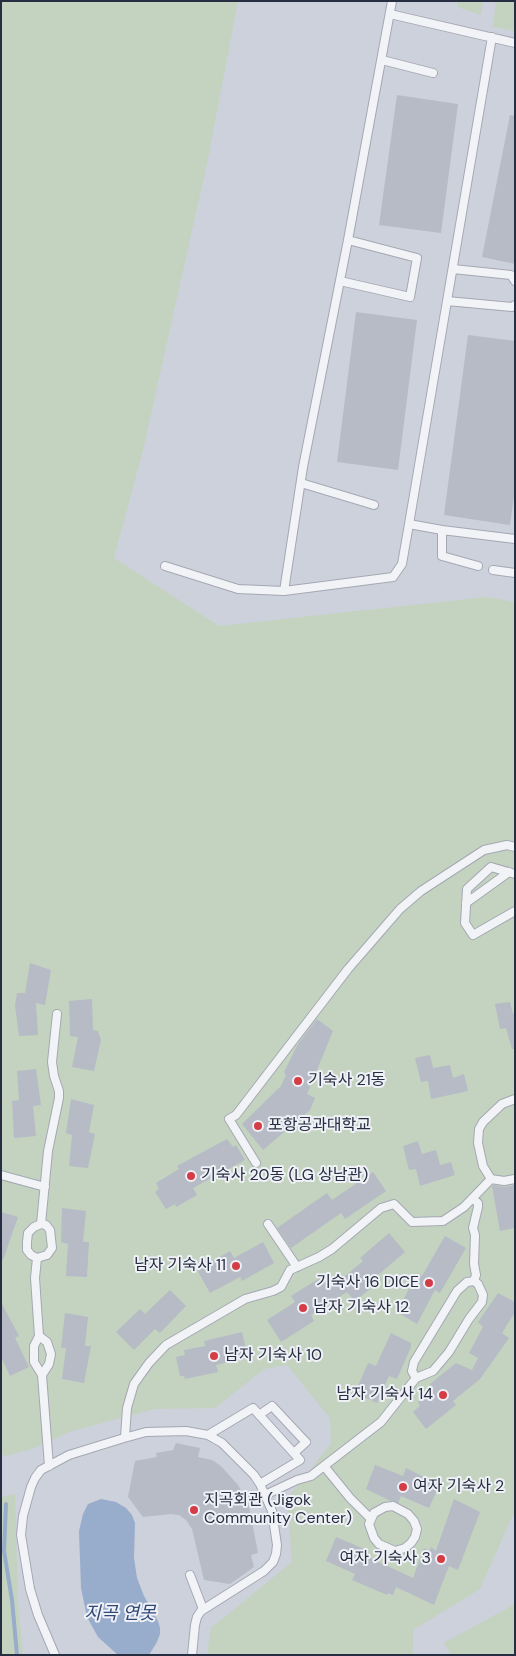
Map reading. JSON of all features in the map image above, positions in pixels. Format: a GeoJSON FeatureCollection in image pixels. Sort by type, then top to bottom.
{"type":"FeatureCollection","features":[{"type":"Feature","properties":{"kind":"lane"},"geometry":{"type":"LineString","coordinates":[[284,591],[300,483],[348,240],[392,1]]}},
{"type":"Feature","properties":{"kind":"lane"},"geometry":{"type":"LineString","coordinates":[[390,14],[515,43]]}},
{"type":"Feature","properties":{"kind":"lane"},"geometry":{"type":"LineString","coordinates":[[165,566],[238,589],[284,591],[393,577],[402,564],[492,38]]}},
{"type":"Feature","properties":{"kind":"lane"},"geometry":{"type":"LineString","coordinates":[[382,60],[433,73]]}},
{"type":"Feature","properties":{"kind":"lane"},"geometry":{"type":"LineString","coordinates":[[340,281],[410,297],[417,258],[348,240]]}},
{"type":"Feature","properties":{"kind":"lane"},"geometry":{"type":"LineString","coordinates":[[453,268],[511,275],[515,281]]}},
{"type":"Feature","properties":{"kind":"lane"},"geometry":{"type":"LineString","coordinates":[[447,301],[512,307],[515,305]]}},
{"type":"Feature","properties":{"kind":"lane"},"geometry":{"type":"LineString","coordinates":[[300,483],[374,505]]}},
{"type":"Feature","properties":{"kind":"lane"},"geometry":{"type":"LineString","coordinates":[[409,524],[515,539]]}},
{"type":"Feature","properties":{"kind":"lane"},"geometry":{"type":"LineString","coordinates":[[442,530],[442,556],[478,566]]}},
{"type":"Feature","properties":{"kind":"lane"},"geometry":{"type":"LineString","coordinates":[[493,570],[515,573]]}},
{"type":"Feature","properties":{"kind":"lane"},"geometry":{"type":"LineString","coordinates":[[256,1163],[229,1119],[236,1114],[348,968],[400,909],[444,874],[484,850],[507,845],[515,846]]}},
{"type":"Feature","properties":{"kind":"lane"},"geometry":{"type":"LineString","coordinates":[[512,873],[491,867],[467,889],[465,923],[473,935],[515,911]]}},
{"type":"Feature","properties":{"kind":"lane"},"geometry":{"type":"LineString","coordinates":[[466,903],[512,873]]}},
{"type":"Feature","properties":{"kind":"lane"},"geometry":{"type":"LineString","coordinates":[[41,1224],[48,1151],[59,1091],[52,1062],[57,1014]]}},
{"type":"Feature","properties":{"kind":"lane"},"geometry":{"type":"LineString","coordinates":[[515,1099],[496,1109],[483,1122],[478,1143],[485,1172],[490,1179],[504,1181],[515,1178]]}},
{"type":"Feature","properties":{"kind":"lane"},"geometry":{"type":"LineString","coordinates":[[1,1175],[45,1187]]}},
{"type":"Feature","properties":{"kind":"lane"},"geometry":{"type":"LineString","coordinates":[[125,1437],[127,1408],[134,1384],[149,1363],[166,1345],[245,1299],[273,1291],[281,1286],[290,1270],[332,1249],[381,1208],[394,1204],[412,1222],[442,1221],[464,1207],[490,1179]]}},
{"type":"Feature","properties":{"kind":"lane"},"geometry":{"type":"LineString","coordinates":[[472,1199],[478,1203],[478,1214],[474,1228],[474,1264],[476,1275],[474,1281]]}},
{"type":"Feature","properties":{"kind":"lane"},"geometry":{"type":"LineString","coordinates":[[41,1224],[46,1225],[50,1230],[52,1248],[48,1255],[37,1258],[27,1250],[28,1233],[34,1226],[41,1224]]}},
{"type":"Feature","properties":{"kind":"lane"},"geometry":{"type":"LineString","coordinates":[[268,1224],[297,1267]]}},
{"type":"Feature","properties":{"kind":"lane"},"geometry":{"type":"LineString","coordinates":[[37,1258],[35,1278],[39,1336],[34,1346],[34,1362],[42,1375],[49,1466]]}},
{"type":"Feature","properties":{"kind":"lane"},"geometry":{"type":"LineString","coordinates":[[265,1496],[297,1480],[311,1476],[381,1422],[416,1378],[433,1372],[449,1352],[482,1302],[482,1288],[474,1281],[467,1282],[457,1291],[414,1362],[412,1371],[416,1378]]}},
{"type":"Feature","properties":{"kind":"lane"},"geometry":{"type":"LineString","coordinates":[[39,1336],[47,1342],[51,1354],[49,1364],[42,1375]]}},
{"type":"Feature","properties":{"kind":"lane"},"geometry":{"type":"LineString","coordinates":[[259,1414],[272,1406],[306,1442],[294,1453]]}},
{"type":"Feature","properties":{"kind":"lane"},"geometry":{"type":"LineString","coordinates":[[208,1435],[253,1408],[300,1460],[260,1484]]}},
{"type":"Feature","properties":{"kind":"lane"},"geometry":{"type":"LineString","coordinates":[[55,1655],[38,1615],[30,1589],[21,1535],[21,1525],[31,1487],[41,1470],[69,1455],[146,1432],[186,1431],[208,1435],[222,1443],[254,1475],[272,1511],[277,1545],[273,1562],[264,1571],[204,1609],[197,1617],[192,1655]]}},
{"type":"Feature","properties":{"kind":"lane"},"geometry":{"type":"LineString","coordinates":[[324,1466],[370,1519]]}},
{"type":"Feature","properties":{"kind":"lane"},"geometry":{"type":"LineString","coordinates":[[394,1506],[401,1509],[414,1521],[417,1529],[415,1537],[405,1548],[400,1550],[395,1551],[386,1548],[374,1538],[369,1524],[370,1519],[378,1510],[394,1506]]}},
{"type":"Feature","properties":{"kind":"lane"},"geometry":{"type":"LineString","coordinates":[[190,1574],[204,1609]]}},
{"type":"Feature","properties":{"kind":"shaded area","name":"포항공과대학교"},"geometry":{"type":"Polygon","coordinates":[[[176,1],[515,1],[515,1655],[1,1655],[1,597],[176,1]]]}},
{"type":"Feature","properties":{"kind":"green space","name":"포항공과대학교"},"geometry":{"type":"Polygon","coordinates":[[[1,1],[238,1],[208,159],[143,450],[114,558],[219,626],[486,597],[515,602],[515,1510],[480,1589],[413,1630],[413,1655],[207,1655],[211,1628],[292,1562],[287,1498],[331,1444],[330,1418],[287,1365],[264,1369],[215,1408],[155,1409],[72,1431],[32,1449],[6,1456],[1,1454],[1,1]]]}},
{"type":"Feature","properties":{"kind":"green space"},"geometry":{"type":"Polygon","coordinates":[[[458,1],[483,1],[481,15],[457,7],[458,1]]]}},
{"type":"Feature","properties":{"kind":"green space"},"geometry":{"type":"Polygon","coordinates":[[[496,1],[515,1],[515,31],[493,27],[496,1]]]}},
{"type":"Feature","properties":{"kind":"green space"},"geometry":{"type":"Polygon","coordinates":[[[15,1494],[18,1601],[23,1655],[1,1655],[1,1497],[15,1494]]]}},
{"type":"Feature","properties":{"kind":"green space"},"geometry":{"type":"Polygon","coordinates":[[[513,1605],[515,1608],[515,1655],[451,1655],[444,1643],[513,1605]]]}},
{"type":"Feature","properties":{"kind":"water","name":"지곡 연못"},"geometry":{"type":"Polygon","coordinates":[[[101,1499],[116,1502],[126,1508],[132,1515],[135,1523],[134,1558],[137,1578],[160,1628],[157,1642],[149,1655],[118,1655],[98,1637],[87,1617],[81,1588],[79,1531],[83,1514],[88,1504],[101,1499]]]}},
{"type":"Feature","properties":{"kind":"building"},"geometry":{"type":"Polygon","coordinates":[[[397,95],[458,104],[441,233],[379,225],[397,95]]]}},
{"type":"Feature","properties":{"kind":"building"},"geometry":{"type":"Polygon","coordinates":[[[510,115],[515,116],[515,264],[482,257],[510,115]]]}},
{"type":"Feature","properties":{"kind":"building"},"geometry":{"type":"Polygon","coordinates":[[[356,312],[417,320],[398,470],[337,462],[356,312]]]}},
{"type":"Feature","properties":{"kind":"building"},"geometry":{"type":"Polygon","coordinates":[[[468,335],[515,341],[515,489],[510,525],[444,515],[468,335]]]}},
{"type":"Feature","properties":{"kind":"building"},"geometry":{"type":"Polygon","coordinates":[[[30,963],[51,970],[45,1005],[36,1003],[38,1035],[19,1036],[15,1005],[17,993],[25,993],[30,963]]]}},
{"type":"Feature","properties":{"kind":"building"},"geometry":{"type":"Polygon","coordinates":[[[92,999],[93,1030],[98,1031],[101,1040],[94,1071],[72,1067],[78,1037],[70,1036],[69,1001],[92,999]]]}},
{"type":"Feature","properties":{"kind":"building"},"geometry":{"type":"Polygon","coordinates":[[[510,1002],[513,1014],[515,1013],[515,1049],[512,1049],[506,1028],[500,1029],[495,1004],[510,1002]]]}},
{"type":"Feature","properties":{"kind":"building","name":"기숙사 21동"},"geometry":{"type":"Polygon","coordinates":[[[317,1019],[333,1031],[307,1094],[315,1098],[310,1110],[263,1150],[242,1124],[281,1086],[286,1075],[284,1072],[298,1044],[317,1019]]]}},
{"type":"Feature","properties":{"kind":"building"},"geometry":{"type":"Polygon","coordinates":[[[430,1055],[433,1068],[450,1065],[453,1078],[464,1074],[468,1091],[431,1099],[428,1081],[421,1082],[415,1058],[430,1055]]]}},
{"type":"Feature","properties":{"kind":"building"},"geometry":{"type":"Polygon","coordinates":[[[36,1069],[41,1105],[33,1106],[36,1136],[14,1138],[12,1101],[19,1100],[17,1071],[36,1069]]]}},
{"type":"Feature","properties":{"kind":"building"},"geometry":{"type":"Polygon","coordinates":[[[71,1099],[94,1105],[89,1132],[95,1134],[88,1168],[69,1166],[72,1135],[66,1133],[71,1099]]]}},
{"type":"Feature","properties":{"kind":"building","name":"기숙사 20동 (LG 상남관)"},"geometry":{"type":"Polygon","coordinates":[[[227,1139],[233,1147],[236,1145],[245,1160],[193,1188],[197,1195],[176,1207],[175,1204],[166,1209],[155,1192],[159,1189],[156,1183],[179,1169],[177,1166],[227,1139]]]}},
{"type":"Feature","properties":{"kind":"building"},"geometry":{"type":"Polygon","coordinates":[[[418,1141],[422,1154],[436,1150],[440,1165],[451,1162],[455,1175],[420,1186],[416,1169],[409,1170],[403,1146],[418,1141]]]}},
{"type":"Feature","properties":{"kind":"building"},"geometry":{"type":"Polygon","coordinates":[[[373,1172],[386,1191],[345,1219],[341,1213],[291,1248],[277,1228],[327,1193],[332,1200],[373,1172]]]}},
{"type":"Feature","properties":{"kind":"building"},"geometry":{"type":"Polygon","coordinates":[[[493,1185],[505,1187],[515,1185],[515,1228],[500,1231],[493,1185]]]}},
{"type":"Feature","properties":{"kind":"building"},"geometry":{"type":"Polygon","coordinates":[[[62,1208],[86,1211],[83,1242],[89,1242],[87,1277],[66,1276],[68,1244],[61,1242],[62,1208]]]}},
{"type":"Feature","properties":{"kind":"building"},"geometry":{"type":"Polygon","coordinates":[[[1,1212],[18,1217],[3,1260],[1,1260],[1,1212]]]}},
{"type":"Feature","properties":{"kind":"building"},"geometry":{"type":"Polygon","coordinates":[[[389,1233],[405,1252],[378,1275],[382,1279],[355,1301],[347,1292],[311,1315],[314,1321],[281,1342],[267,1320],[295,1302],[291,1296],[323,1276],[331,1288],[363,1261],[360,1258],[389,1233]]]}},
{"type":"Feature","properties":{"kind":"building","name":"기숙사 16 DICE"},"geometry":{"type":"Polygon","coordinates":[[[445,1236],[466,1248],[440,1293],[435,1290],[417,1324],[397,1312],[417,1273],[422,1276],[445,1236]]]}},
{"type":"Feature","properties":{"kind":"building","name":"남자 기숙사 11"},"geometry":{"type":"Polygon","coordinates":[[[263,1242],[274,1263],[242,1281],[240,1277],[210,1293],[197,1270],[230,1251],[234,1258],[263,1242]]]}},
{"type":"Feature","properties":{"kind":"building"},"geometry":{"type":"Polygon","coordinates":[[[170,1290],[186,1306],[160,1333],[155,1329],[134,1350],[116,1332],[140,1309],[145,1314],[170,1290]]]}},
{"type":"Feature","properties":{"kind":"building"},"geometry":{"type":"Polygon","coordinates":[[[498,1293],[515,1302],[515,1312],[502,1333],[509,1338],[480,1379],[453,1401],[456,1405],[426,1429],[413,1412],[420,1406],[418,1402],[434,1389],[430,1384],[456,1363],[472,1370],[478,1358],[469,1353],[483,1327],[478,1322],[498,1293]]]}},
{"type":"Feature","properties":{"kind":"building"},"geometry":{"type":"Polygon","coordinates":[[[1,1302],[19,1336],[15,1338],[29,1367],[10,1376],[1,1357],[1,1302]]]}},
{"type":"Feature","properties":{"kind":"building"},"geometry":{"type":"Polygon","coordinates":[[[65,1313],[88,1317],[85,1346],[91,1346],[84,1383],[62,1379],[66,1348],[61,1348],[65,1313]]]}},
{"type":"Feature","properties":{"kind":"building","name":"남자 기숙사 10"},"geometry":{"type":"Polygon","coordinates":[[[242,1332],[248,1358],[216,1365],[218,1372],[185,1379],[184,1376],[180,1376],[176,1357],[185,1355],[184,1350],[205,1346],[204,1341],[242,1332]]]}},
{"type":"Feature","properties":{"kind":"building"},"geometry":{"type":"Polygon","coordinates":[[[391,1333],[411,1343],[411,1347],[397,1379],[389,1376],[377,1403],[355,1393],[368,1363],[376,1366],[391,1333]]]}},
{"type":"Feature","properties":{"kind":"building","name":"지곡회관 (Jigok Community Center)"},"geometry":{"type":"Polygon","coordinates":[[[176,1443],[200,1448],[198,1457],[212,1460],[221,1466],[238,1485],[249,1506],[258,1553],[251,1555],[254,1567],[230,1584],[204,1580],[192,1529],[186,1520],[179,1515],[171,1514],[143,1517],[128,1497],[135,1461],[157,1457],[156,1453],[173,1450],[176,1443]]]}},
{"type":"Feature","properties":{"kind":"building","name":"여자 기숙사 2"},"geometry":{"type":"Polygon","coordinates":[[[375,1465],[403,1476],[406,1468],[438,1484],[429,1508],[401,1496],[398,1503],[391,1501],[366,1489],[375,1465]]]}},
{"type":"Feature","properties":{"kind":"building"},"geometry":{"type":"Polygon","coordinates":[[[454,1499],[480,1512],[458,1570],[449,1566],[434,1605],[396,1587],[393,1595],[388,1593],[387,1595],[352,1580],[355,1574],[326,1561],[336,1537],[369,1551],[368,1557],[413,1578],[424,1548],[429,1551],[431,1547],[436,1551],[454,1499]]]}},
{"type":"Feature","properties":{"kind":"waterway"},"geometry":{"type":"LineString","coordinates":[[6,1504],[4,1551],[12,1600],[17,1655]]}},
{"type":"Feature","properties":{"kind":"place","name":"기숙사 21동"},"geometry":{"type":"Point","coordinates":[298,1081]}},
{"type":"Feature","properties":{"kind":"place","name":"포항공과대학교"},"geometry":{"type":"Point","coordinates":[258,1126]}},
{"type":"Feature","properties":{"kind":"place","name":"기숙사 20동 (LG 상남관)"},"geometry":{"type":"Point","coordinates":[191,1176]}},
{"type":"Feature","properties":{"kind":"place","name":"남자 기숙사 11"},"geometry":{"type":"Point","coordinates":[236,1266]}},
{"type":"Feature","properties":{"kind":"place","name":"기숙사 16 DICE"},"geometry":{"type":"Point","coordinates":[429,1283]}},
{"type":"Feature","properties":{"kind":"place","name":"남자 기숙사 12"},"geometry":{"type":"Point","coordinates":[303,1308]}},
{"type":"Feature","properties":{"kind":"place","name":"남자 기숙사 10"},"geometry":{"type":"Point","coordinates":[214,1356]}},
{"type":"Feature","properties":{"kind":"place","name":"남자 기숙사 14"},"geometry":{"type":"Point","coordinates":[443,1395]}},
{"type":"Feature","properties":{"kind":"place","name":"여자 기숙사 2"},"geometry":{"type":"Point","coordinates":[403,1487]}},
{"type":"Feature","properties":{"kind":"place","name":"지곡회관 (Jigok Community Center)"},"geometry":{"type":"Point","coordinates":[194,1510]}},
{"type":"Feature","properties":{"kind":"place","name":"여자 기숙사 3"},"geometry":{"type":"Point","coordinates":[441,1559]}}]}
